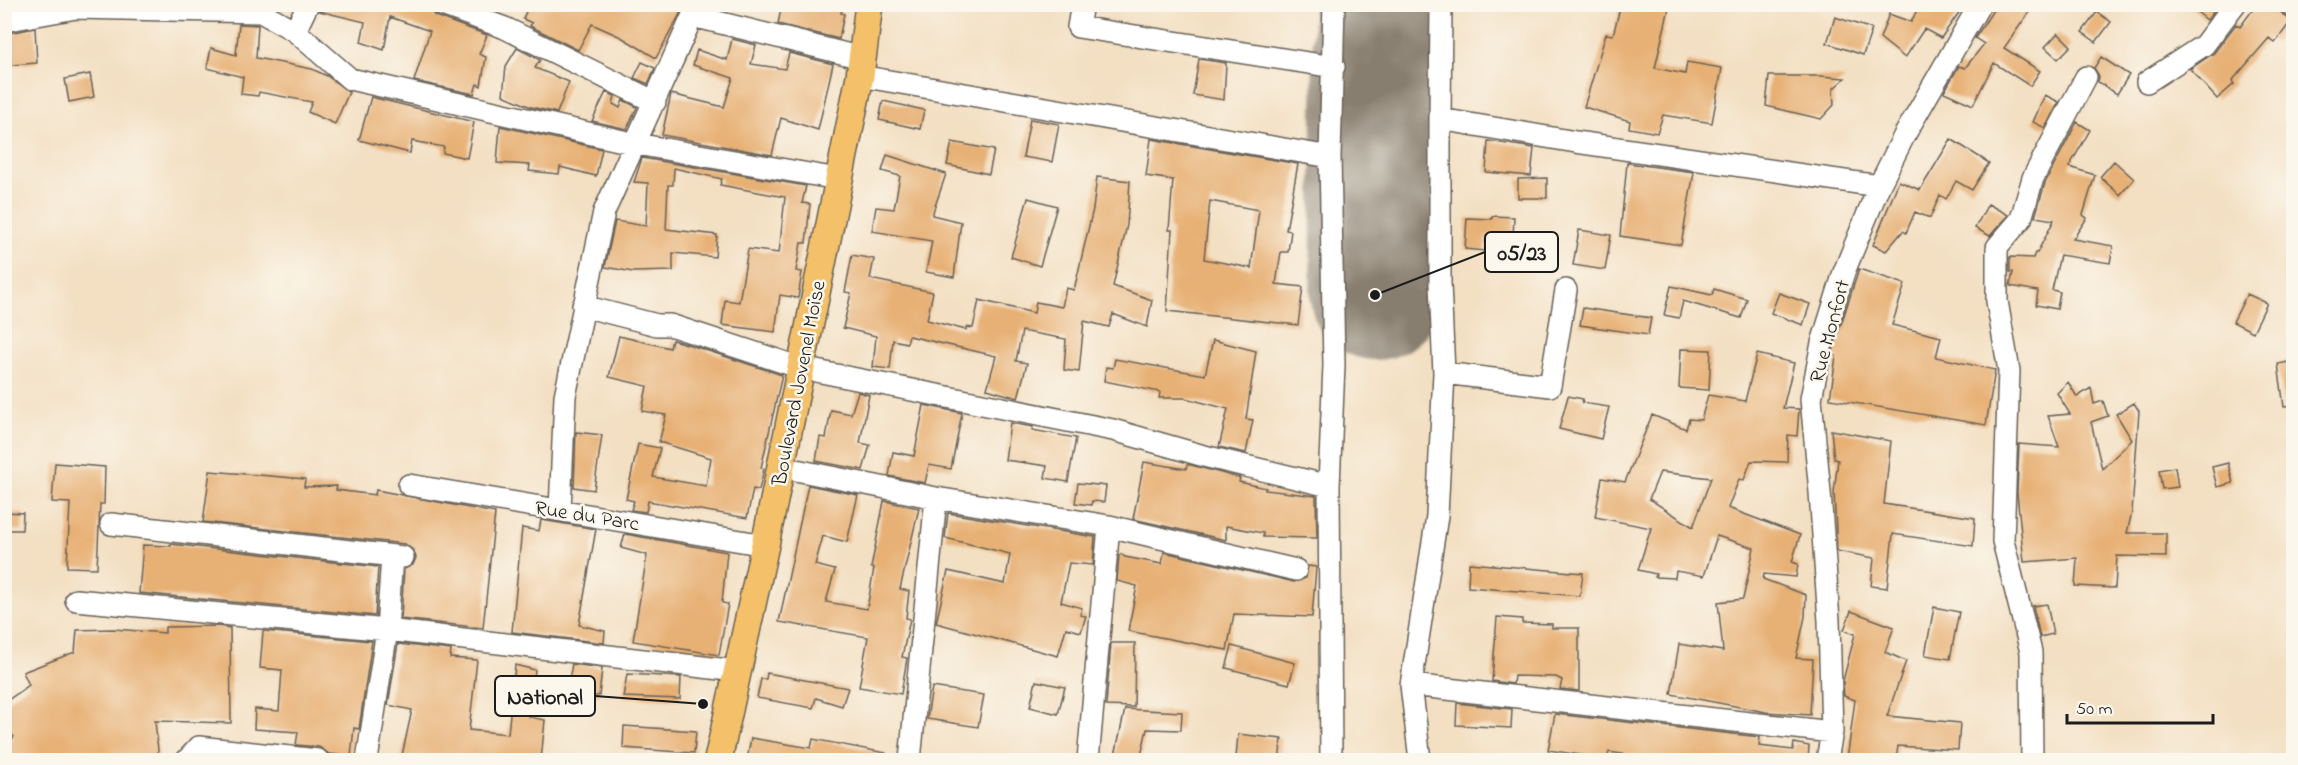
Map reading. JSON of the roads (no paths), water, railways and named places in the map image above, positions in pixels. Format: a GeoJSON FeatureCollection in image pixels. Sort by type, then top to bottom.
{"type":"FeatureCollection","features":[{"type":"Feature","properties":{"kind":"main road","name":"Boulevard Jovenel Moïse"},"geometry":{"type":"LineString","coordinates":[[718,760],[801,368],[861,67],[869,4]]}},
{"type":"Feature","properties":{"kind":"street"},"geometry":{"type":"LineString","coordinates":[[295,31],[308,4]]}},
{"type":"Feature","properties":{"kind":"street"},"geometry":{"type":"LineString","coordinates":[[439,4],[505,28],[655,102]]}},
{"type":"Feature","properties":{"kind":"street"},"geometry":{"type":"LineString","coordinates":[[1082,4],[1078,27],[1334,67]]}},
{"type":"Feature","properties":{"kind":"street"},"geometry":{"type":"LineString","coordinates":[[1331,760],[1329,486],[1334,365],[1330,157],[1334,4]]}},
{"type":"Feature","properties":{"kind":"street"},"geometry":{"type":"LineString","coordinates":[[1420,760],[1411,685],[1437,516],[1444,373],[1440,284],[1441,4]]}},
{"type":"Feature","properties":{"kind":"street","name":"Rue Monfort"},"geometry":{"type":"LineString","coordinates":[[1827,760],[1832,732],[1825,562],[1810,399],[1822,343],[1844,272],[1878,186],[1980,4]]}},
{"type":"Feature","properties":{"kind":"street"},"geometry":{"type":"LineString","coordinates":[[2147,82],[2204,45],[2235,4]]}},
{"type":"Feature","properties":{"kind":"street"},"geometry":{"type":"LineString","coordinates":[[4,21],[76,8],[260,8],[295,31],[350,79],[636,144],[838,179]]}},
{"type":"Feature","properties":{"kind":"street"},"geometry":{"type":"LineString","coordinates":[[560,510],[565,396],[604,212],[696,10],[861,67],[1330,157]]}},
{"type":"Feature","properties":{"kind":"street"},"geometry":{"type":"LineString","coordinates":[[2032,760],[2031,652],[2003,541],[2009,371],[1997,301],[1997,246],[2021,219],[2032,178],[2086,77]]}},
{"type":"Feature","properties":{"kind":"street"},"geometry":{"type":"LineString","coordinates":[[1440,119],[1576,142],[1878,186]]}},
{"type":"Feature","properties":{"kind":"street"},"geometry":{"type":"LineString","coordinates":[[1444,373],[1550,386],[1566,290]]}},
{"type":"Feature","properties":{"kind":"street"},"geometry":{"type":"LineString","coordinates":[[584,306],[657,325],[670,325],[801,368],[1113,430],[1329,486]]}},
{"type":"Feature","properties":{"kind":"street"},"geometry":{"type":"LineString","coordinates":[[781,467],[936,498],[1109,526],[1296,570]]}},
{"type":"Feature","properties":{"kind":"street","name":"Rue du Parc"},"geometry":{"type":"LineString","coordinates":[[409,485],[765,545]]}},
{"type":"Feature","properties":{"kind":"street"},"geometry":{"type":"LineString","coordinates":[[910,760],[936,498]]}},
{"type":"Feature","properties":{"kind":"street"},"geometry":{"type":"LineString","coordinates":[[111,524],[398,556],[368,760]]}},
{"type":"Feature","properties":{"kind":"street"},"geometry":{"type":"LineString","coordinates":[[1088,760],[1109,526]]}},
{"type":"Feature","properties":{"kind":"street"},"geometry":{"type":"LineString","coordinates":[[76,600],[387,630],[737,670]]}},
{"type":"Feature","properties":{"kind":"street"},"geometry":{"type":"LineString","coordinates":[[1411,685],[1832,732]]}},
{"type":"Feature","properties":{"kind":"street"},"geometry":{"type":"LineString","coordinates":[[187,760],[199,747],[318,760]]}},
{"type":"Feature","properties":{"kind":"place","name":"05/23"},"geometry":{"type":"Point","coordinates":[1375,295]}},
{"type":"Feature","properties":{"kind":"place","name":"National"},"geometry":{"type":"Point","coordinates":[703,704]}}]}
